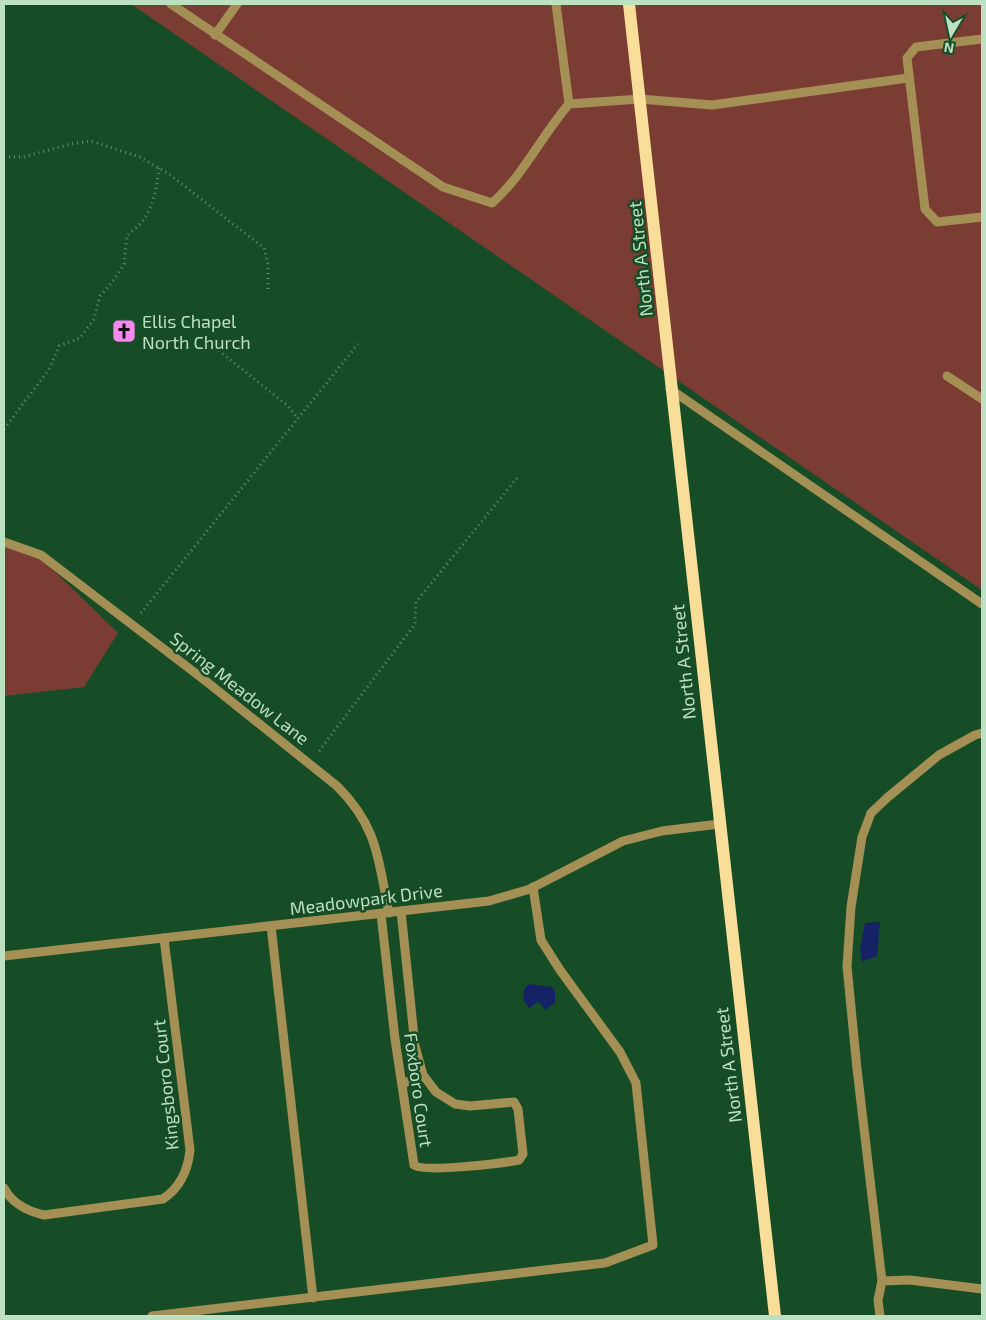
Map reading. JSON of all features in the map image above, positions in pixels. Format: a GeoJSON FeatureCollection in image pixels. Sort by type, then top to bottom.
{"type":"FeatureCollection","features":[{"type":"Feature","properties":{"kind":"main road","name":"North A Street"},"geometry":{"type":"LineString","coordinates":[[630,4],[670,389],[775,1316]]}},
{"type":"Feature","properties":{"kind":"street"},"geometry":{"type":"LineString","coordinates":[[171,4],[443,187],[492,203],[504,192],[552,123],[569,104],[640,99],[712,104],[908,78]]}},
{"type":"Feature","properties":{"kind":"street"},"geometry":{"type":"LineString","coordinates":[[215,35],[237,4]]}},
{"type":"Feature","properties":{"kind":"street"},"geometry":{"type":"LineString","coordinates":[[556,4],[569,104]]}},
{"type":"Feature","properties":{"kind":"street"},"geometry":{"type":"LineString","coordinates":[[982,39],[916,46],[907,58],[925,209],[937,222],[982,217]]}},
{"type":"Feature","properties":{"kind":"street"},"geometry":{"type":"LineString","coordinates":[[947,376],[982,399]]}},
{"type":"Feature","properties":{"kind":"street"},"geometry":{"type":"LineString","coordinates":[[670,389],[981,600]]}},
{"type":"Feature","properties":{"kind":"street","name":"Spring Meadow Lane"},"geometry":{"type":"LineString","coordinates":[[4,542],[40,555],[310,763],[351,800],[371,832],[378,851],[385,914]]}},
{"type":"Feature","properties":{"kind":"street"},"geometry":{"type":"LineString","coordinates":[[880,1316],[878,1300],[882,1281],[856,1069],[847,966],[851,907],[862,837],[871,813],[888,797],[939,755],[982,733]]}},
{"type":"Feature","properties":{"kind":"street","name":"Meadowpark Drive"},"geometry":{"type":"LineString","coordinates":[[4,956],[489,901],[533,887],[623,840],[662,831],[719,824]]}},
{"type":"Feature","properties":{"kind":"street"},"geometry":{"type":"LineString","coordinates":[[152,1316],[605,1263],[653,1245],[636,1083],[620,1052],[560,970],[541,940],[533,887]]}},
{"type":"Feature","properties":{"kind":"street","name":"Foxboro Court"},"geometry":{"type":"LineString","coordinates":[[385,914],[402,1084],[413,1161],[417,1168],[440,1168],[516,1161],[523,1154],[518,1109],[514,1102],[470,1106],[455,1104],[436,1092],[422,1075],[415,1046],[402,912]]}},
{"type":"Feature","properties":{"kind":"street"},"geometry":{"type":"LineString","coordinates":[[271,926],[313,1298]]}},
{"type":"Feature","properties":{"kind":"street","name":"Kingsboro Court"},"geometry":{"type":"LineString","coordinates":[[4,1188],[16,1203],[27,1210],[44,1215],[153,1201],[171,1194],[182,1179],[190,1150],[164,938]]}},
{"type":"Feature","properties":{"kind":"street"},"geometry":{"type":"LineString","coordinates":[[402,1084],[422,1075]]}},
{"type":"Feature","properties":{"kind":"street"},"geometry":{"type":"LineString","coordinates":[[882,1281],[910,1280],[982,1289]]}},
{"type":"Feature","properties":{"kind":"path"},"geometry":{"type":"LineString","coordinates":[[4,157],[24,157],[70,144],[91,141],[140,157],[159,168],[264,248],[268,264],[268,292]]}},
{"type":"Feature","properties":{"kind":"path"},"geometry":{"type":"LineString","coordinates":[[4,429],[50,368],[59,346],[80,338],[94,319],[100,296],[114,280],[124,264],[127,236],[143,221],[149,211],[156,192],[159,168]]}},
{"type":"Feature","properties":{"kind":"path"},"geometry":{"type":"LineString","coordinates":[[203,338],[288,406],[298,419]]}},
{"type":"Feature","properties":{"kind":"path"},"geometry":{"type":"LineString","coordinates":[[131,624],[358,344]]}},
{"type":"Feature","properties":{"kind":"path"},"geometry":{"type":"LineString","coordinates":[[310,763],[415,624],[416,602],[517,478]]}},
{"type":"Feature","properties":{"kind":"shaded area"},"geometry":{"type":"Polygon","coordinates":[[[131,4],[982,4],[982,590],[131,4]]]}},
{"type":"Feature","properties":{"kind":"shaded area"},"geometry":{"type":"Polygon","coordinates":[[[4,544],[36,553],[118,633],[84,687],[4,696],[4,544]]]}},
{"type":"Feature","properties":{"kind":"shaded area"},"geometry":{"type":"Polygon","coordinates":[[[880,922],[877,956],[862,962],[860,949],[865,923],[880,922]]]}},
{"type":"Feature","properties":{"kind":"shaded area"},"geometry":{"type":"Polygon","coordinates":[[[529,984],[552,987],[555,991],[555,1003],[545,1010],[540,1003],[536,1003],[529,1008],[523,999],[524,989],[529,984]]]}},
{"type":"Feature","properties":{"kind":"place","name":"Ellis Chapel North Church"},"geometry":{"type":"Point","coordinates":[124,331]}}]}
